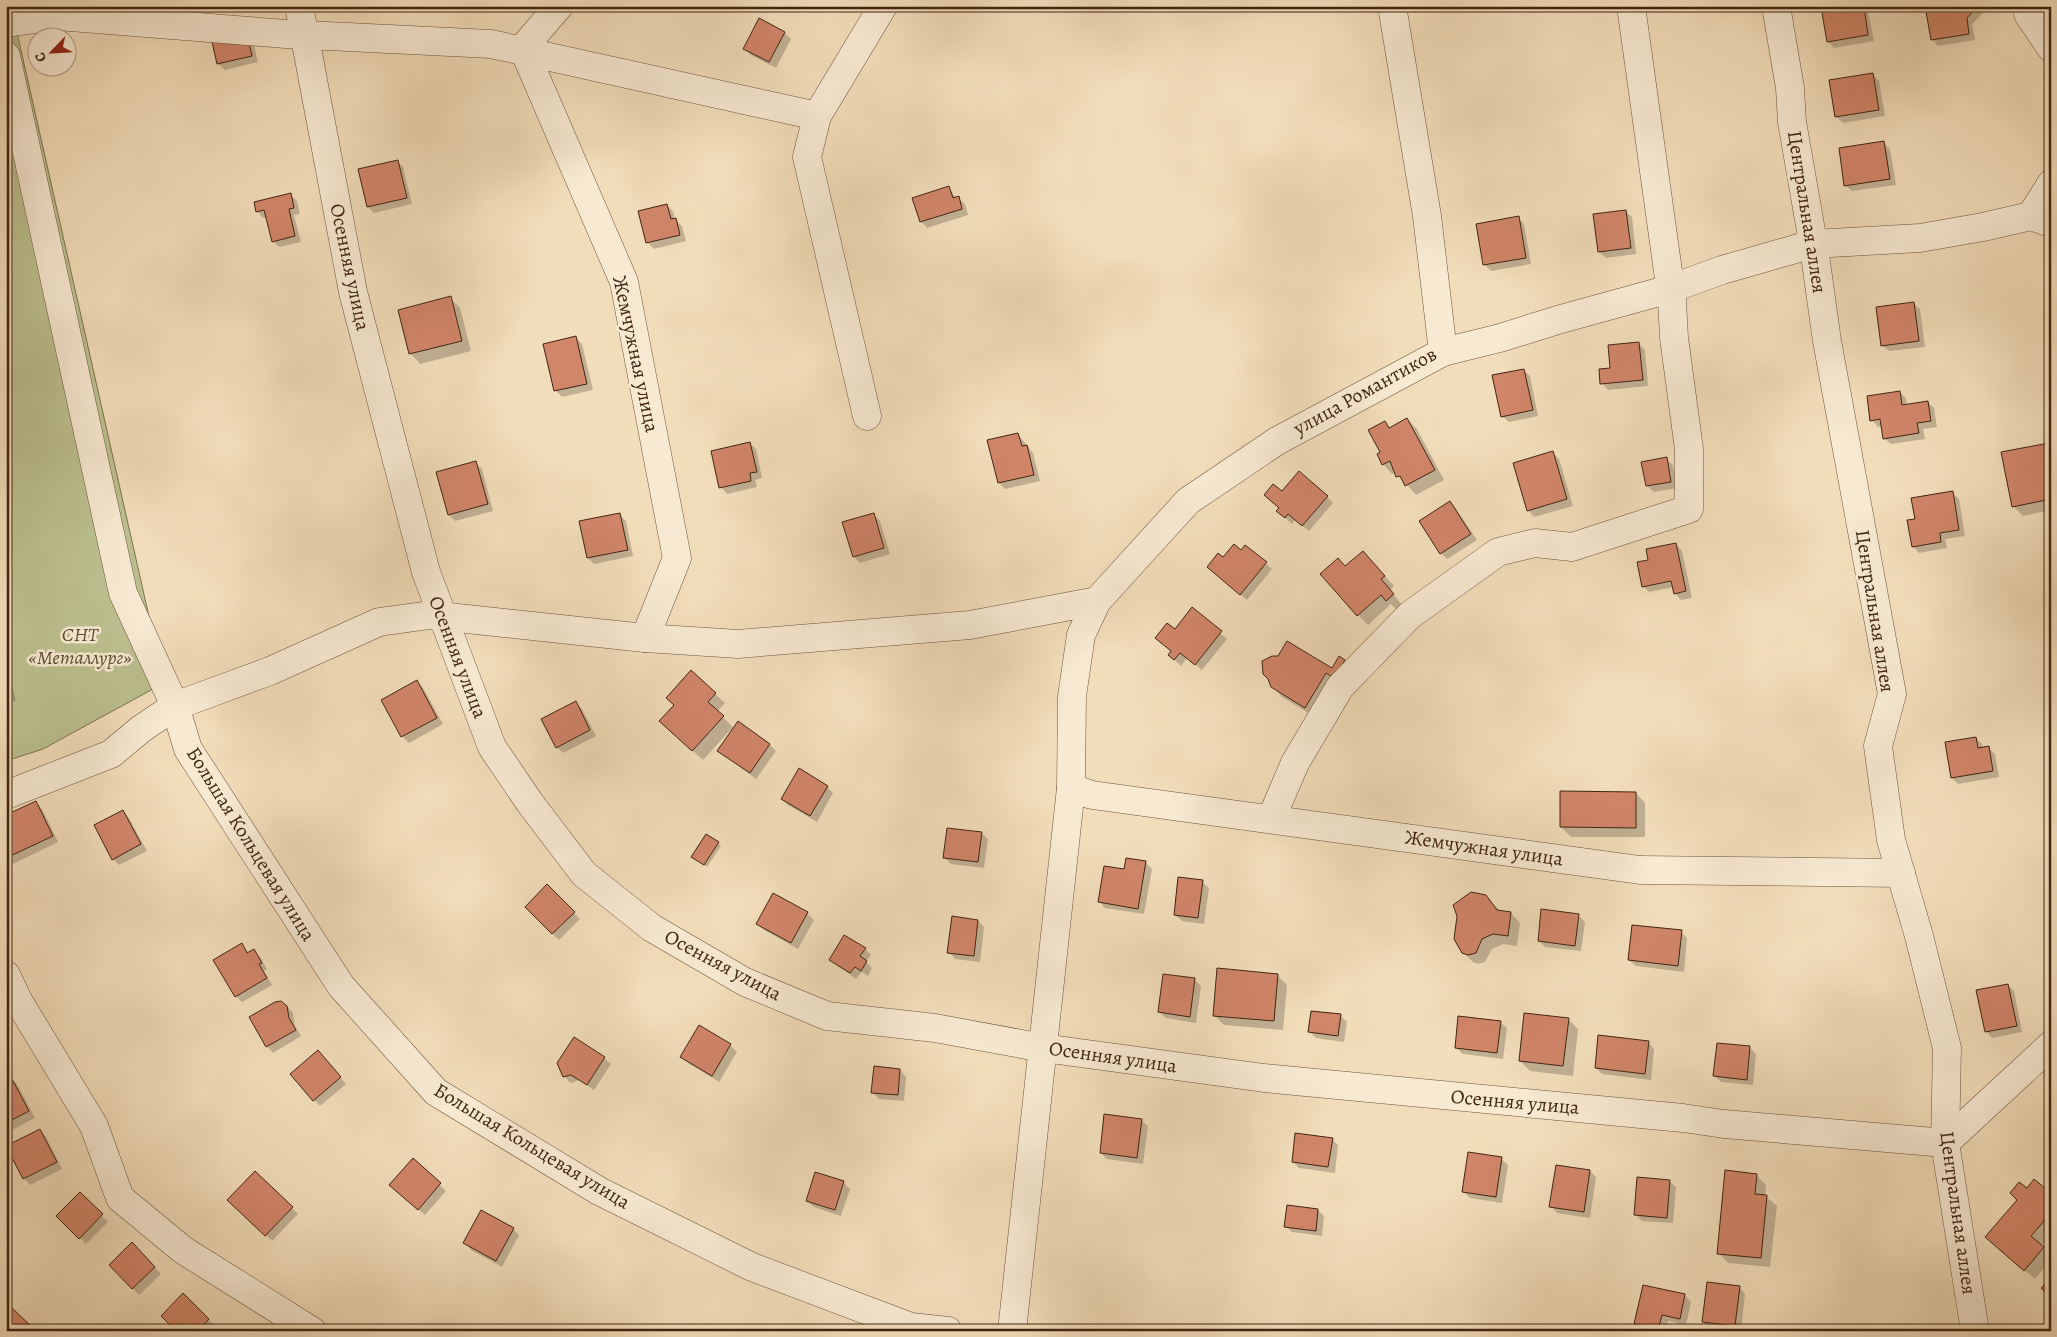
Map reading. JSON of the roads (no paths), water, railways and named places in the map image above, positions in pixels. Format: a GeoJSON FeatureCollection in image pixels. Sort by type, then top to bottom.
{"type":"FeatureCollection","features":[{"type":"Feature","properties":{"kind":"street","name":"Осенняя улица"},"geometry":{"type":"LineString","coordinates":[[299,6],[353,292],[426,572],[492,747],[530,803],[584,874],[652,928],[745,982],[827,1016],[935,1028],[1043,1048],[1264,1078],[1683,1118],[1724,1124],[1945,1143]]}},
{"type":"Feature","properties":{"kind":"street"},"geometry":{"type":"LineString","coordinates":[[524,52],[523,48],[559,6]]}},
{"type":"Feature","properties":{"kind":"street"},"geometry":{"type":"LineString","coordinates":[[867,416],[807,157],[817,116],[883,6]]}},
{"type":"Feature","properties":{"kind":"street","name":"улица Романтиков"},"geometry":{"type":"LineString","coordinates":[[1012,1331],[1071,788],[1072,696],[1081,635],[1097,601],[1188,501],[1277,440],[1443,352],[1427,216],[1392,6]]}},
{"type":"Feature","properties":{"kind":"street"},"geometry":{"type":"LineString","coordinates":[[1271,819],[1295,763],[1340,687],[1410,616],[1498,552],[1535,543],[1572,547],[1689,509],[1689,448],[1674,338],[1670,288],[1631,6]]}},
{"type":"Feature","properties":{"kind":"street","name":"Центральная аллея"},"geometry":{"type":"LineString","coordinates":[[1776,6],[1790,88],[1792,122],[1827,341],[1892,694],[1878,746],[1891,840],[1919,936],[1947,1048],[1945,1143],[1975,1331]]}},
{"type":"Feature","properties":{"kind":"street"},"geometry":{"type":"LineString","coordinates":[[2027,6],[2028,14],[2051,48]]}},
{"type":"Feature","properties":{"kind":"street"},"geometry":{"type":"LineString","coordinates":[[6,23],[58,16],[304,35],[491,44],[817,116]]}},
{"type":"Feature","properties":{"kind":"street","name":"Жемчужная улица"},"geometry":{"type":"LineString","coordinates":[[524,52],[624,282],[677,558],[646,638]]}},
{"type":"Feature","properties":{"kind":"street","name":"Большая Кольцевая улица"},"geometry":{"type":"LineString","coordinates":[[6,56],[123,593],[175,706],[188,749],[341,986],[436,1092],[599,1191],[752,1267],[911,1327],[948,1331]]}},
{"type":"Feature","properties":{"kind":"street"},"geometry":{"type":"LineString","coordinates":[[1443,352],[1500,338],[1813,244],[1920,238],[2041,219],[2051,184]]}},
{"type":"Feature","properties":{"kind":"street"},"geometry":{"type":"LineString","coordinates":[[6,795],[111,754],[175,706],[270,671],[379,622],[430,615],[646,638],[738,644],[970,625],[1097,601]]}},
{"type":"Feature","properties":{"kind":"street","name":"Жемчужная улица"},"geometry":{"type":"LineString","coordinates":[[1071,788],[1092,795],[1640,870],[1901,873]]}},
{"type":"Feature","properties":{"kind":"street"},"geometry":{"type":"LineString","coordinates":[[6,975],[19,1002],[94,1126],[120,1198],[183,1250],[312,1331]]}},
{"type":"Feature","properties":{"kind":"street"},"geometry":{"type":"LineString","coordinates":[[1945,1143],[2051,1045]]}},
{"type":"Feature","properties":{"kind":"park label","name":"СНТ «Металлург»"},"geometry":{"type":"Point","coordinates":[80,646]}}]}
